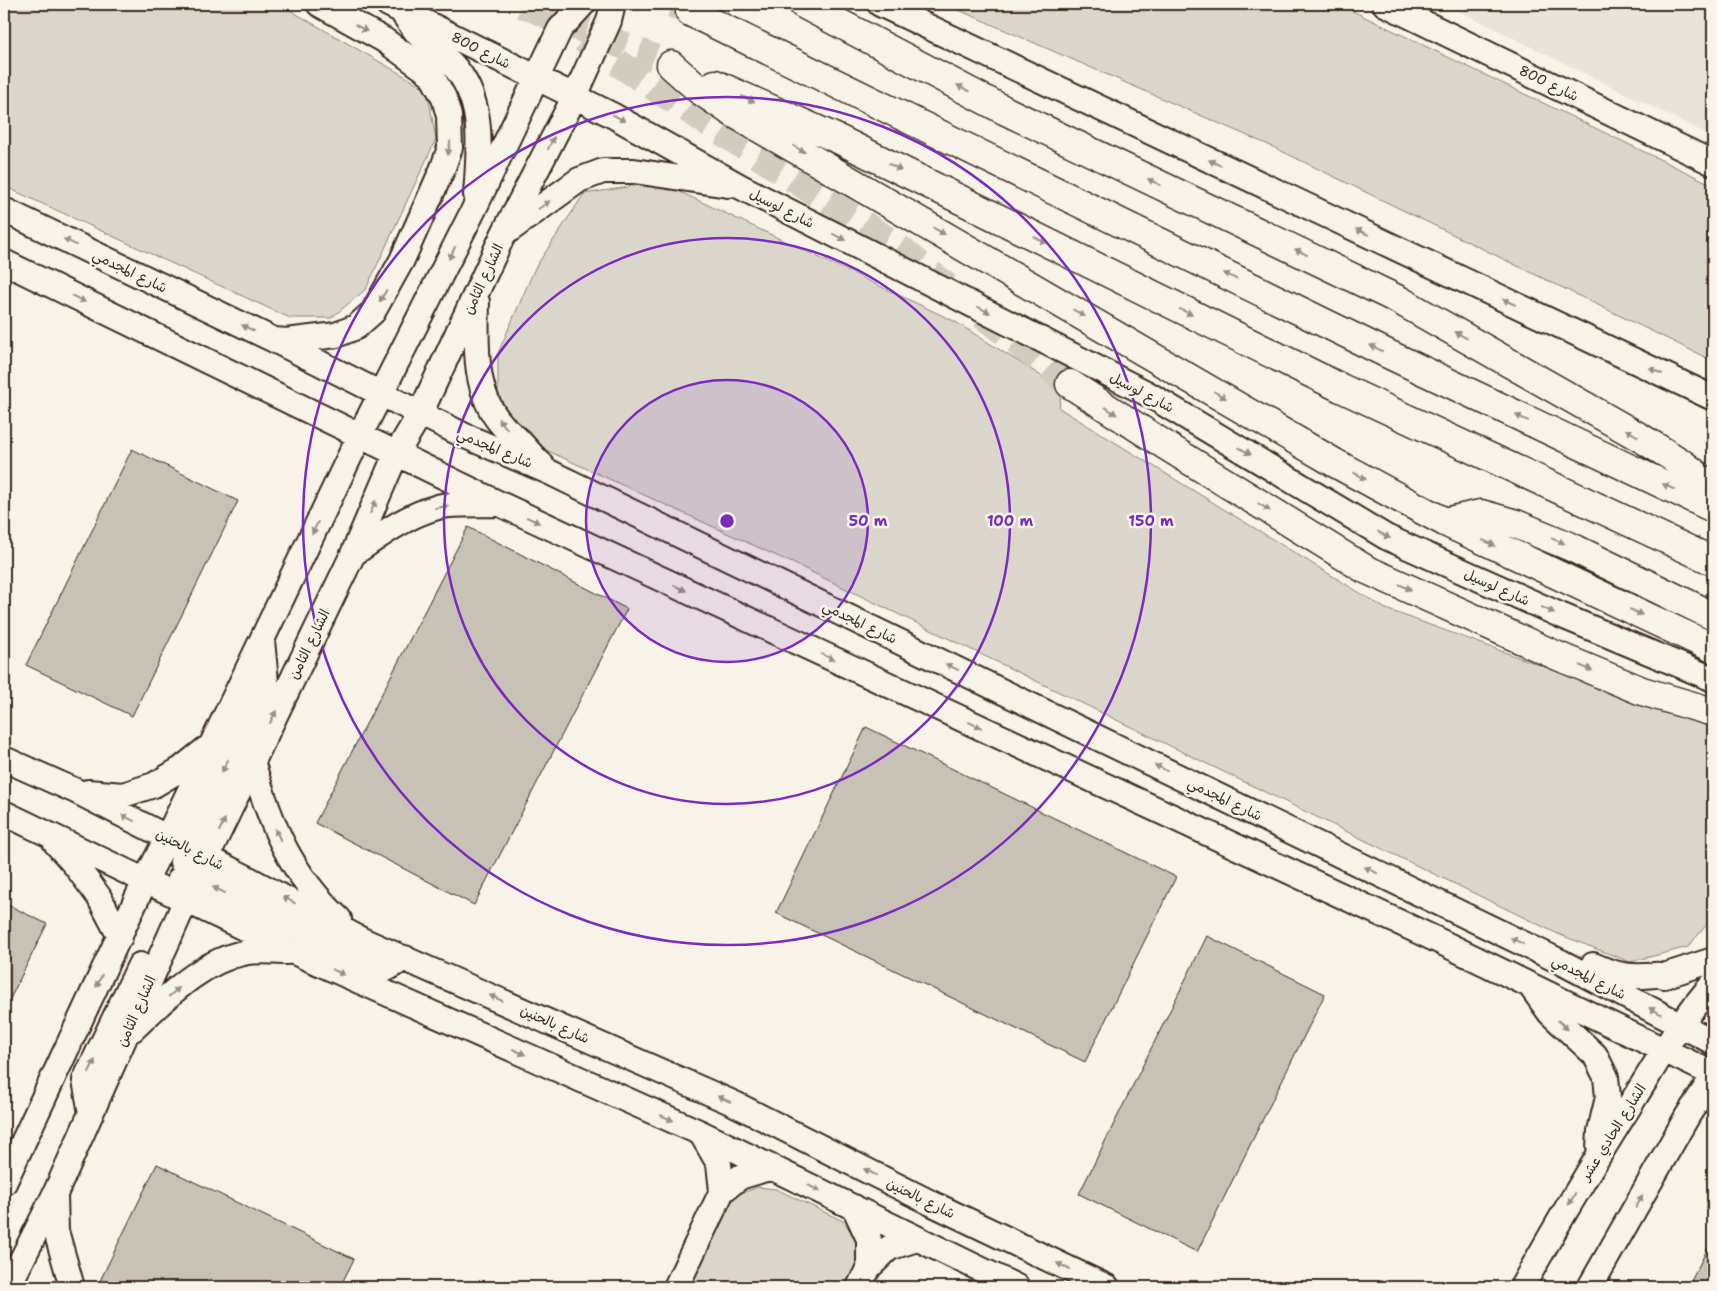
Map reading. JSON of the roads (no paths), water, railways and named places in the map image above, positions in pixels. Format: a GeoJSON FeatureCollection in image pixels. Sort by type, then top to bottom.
{"type":"FeatureCollection","features":[{"type":"Feature","properties":{"kind":"highway"},"geometry":{"type":"LineString","coordinates":[[803,4],[1006,111],[1399,300],[1641,438],[1678,461],[1706,483],[1713,492]]}},
{"type":"Feature","properties":{"kind":"highway"},"geometry":{"type":"LineString","coordinates":[[690,12],[1397,359],[1713,508]]}},
{"type":"Feature","properties":{"kind":"highway"},"geometry":{"type":"LineString","coordinates":[[1713,561],[1341,388],[840,140],[663,61],[698,89],[730,111],[1335,463],[1445,522],[1713,648]]}},
{"type":"Feature","properties":{"kind":"highway"},"geometry":{"type":"LineString","coordinates":[[1070,384],[1365,569],[1553,654],[1642,691],[1713,712]]}},
{"type":"Feature","properties":{"kind":"highway"},"geometry":{"type":"LineString","coordinates":[[1445,522],[1481,514],[1516,524],[1569,546],[1713,616]]}},
{"type":"Feature","properties":{"kind":"street"},"geometry":{"type":"LineString","coordinates":[[274,340],[286,341],[336,335],[356,327],[374,312],[402,260],[450,148],[449,116],[442,92],[431,74],[384,40],[319,4]]}},
{"type":"Feature","properties":{"kind":"street","name":"الشارع الثامن"},"geometry":{"type":"LineString","coordinates":[[8,1286],[55,1194],[125,1037],[176,871],[211,745],[359,437],[474,209],[560,29],[583,4]]}},
{"type":"Feature","properties":{"kind":"street","name":"الشارع الثامن"},"geometry":{"type":"LineString","coordinates":[[4,1181],[120,937],[176,871],[252,761],[353,554],[396,454],[420,414],[504,233],[575,96],[609,21],[613,4]]}},
{"type":"Feature","properties":{"kind":"street"},"geometry":{"type":"LineString","coordinates":[[880,4],[1713,398]]}},
{"type":"Feature","properties":{"kind":"street","name":"شارع 800"},"geometry":{"type":"LineString","coordinates":[[1385,4],[1713,163]]}},
{"type":"Feature","properties":{"kind":"street"},"geometry":{"type":"LineString","coordinates":[[394,6],[418,34],[452,64],[472,95],[477,113],[480,143],[474,209]]}},
{"type":"Feature","properties":{"kind":"street","name":"شارع 800"},"geometry":{"type":"LineString","coordinates":[[394,6],[575,96]]}},
{"type":"Feature","properties":{"kind":"street","name":"شارع لوسيل"},"geometry":{"type":"LineString","coordinates":[[575,96],[741,187],[1148,394],[1386,537],[1560,615],[1713,679]]}},
{"type":"Feature","properties":{"kind":"street"},"geometry":{"type":"LineString","coordinates":[[504,233],[579,180],[602,171],[634,170],[741,187]]}},
{"type":"Feature","properties":{"kind":"street","name":"شارع المجدمي"},"geometry":{"type":"LineString","coordinates":[[4,210],[274,340],[463,435],[549,472],[1561,962],[1713,1042]]}},
{"type":"Feature","properties":{"kind":"street"},"geometry":{"type":"LineString","coordinates":[[4,262],[359,437],[1426,935],[1713,1075],[1688,1115],[1590,1287]]}},
{"type":"Feature","properties":{"kind":"street"},"geometry":{"type":"LineString","coordinates":[[477,292],[476,344],[484,394],[492,411],[502,425],[549,472]]}},
{"type":"Feature","properties":{"kind":"street"},"geometry":{"type":"LineString","coordinates":[[353,554],[398,525],[439,506],[500,504]]}},
{"type":"Feature","properties":{"kind":"street"},"geometry":{"type":"LineString","coordinates":[[91,1113],[85,1080],[176,871],[266,682],[262,640]]}},
{"type":"Feature","properties":{"kind":"street"},"geometry":{"type":"LineString","coordinates":[[76,791],[122,795],[154,785],[181,769],[211,745]]}},
{"type":"Feature","properties":{"kind":"street","name":"شارع بالحنين"},"geometry":{"type":"LineString","coordinates":[[4,760],[76,791],[176,871],[294,952],[701,1133],[1017,1287]]}},
{"type":"Feature","properties":{"kind":"street"},"geometry":{"type":"LineString","coordinates":[[252,761],[265,806],[278,838],[293,864],[318,899],[362,940]]}},
{"type":"Feature","properties":{"kind":"street"},"geometry":{"type":"LineString","coordinates":[[4,806],[27,809],[176,871],[386,969],[405,958]]}},
{"type":"Feature","properties":{"kind":"street","name":"شارع بالحنين"},"geometry":{"type":"LineString","coordinates":[[4,813],[48,834],[176,871],[247,878],[362,940],[734,1104],[931,1203],[1107,1287]]}},
{"type":"Feature","properties":{"kind":"street"},"geometry":{"type":"LineString","coordinates":[[48,834],[76,866],[99,897],[120,937]]}},
{"type":"Feature","properties":{"kind":"street"},"geometry":{"type":"LineString","coordinates":[[125,1037],[194,975],[219,961],[248,952],[294,952]]}},
{"type":"Feature","properties":{"kind":"street"},"geometry":{"type":"LineString","coordinates":[[1561,962],[1590,964],[1613,974],[1645,976],[1661,974],[1664,976],[1713,960]]}},
{"type":"Feature","properties":{"kind":"street","name":"الشارع الحادي عشر"},"geometry":{"type":"LineString","coordinates":[[1529,1281],[1599,1155],[1663,1050],[1700,998],[1713,984]]}},
{"type":"Feature","properties":{"kind":"street"},"geometry":{"type":"LineString","coordinates":[[1532,988],[1550,1013],[1594,1055],[1606,1077],[1608,1097],[1600,1131],[1599,1155]]}},
{"type":"Feature","properties":{"kind":"street"},"geometry":{"type":"LineString","coordinates":[[701,1133],[719,1164],[722,1191]]}},
{"type":"Feature","properties":{"kind":"street"},"geometry":{"type":"LineString","coordinates":[[676,1287],[722,1191],[740,1177],[772,1167]]}},
{"type":"Feature","properties":{"kind":"street"},"geometry":{"type":"LineString","coordinates":[[55,1194],[56,1230],[72,1287]]}},
{"type":"Feature","properties":{"kind":"street"},"geometry":{"type":"LineString","coordinates":[[854,1207],[869,1239],[864,1277]]}},
{"type":"Feature","properties":{"kind":"street"},"geometry":{"type":"LineString","coordinates":[[864,1277],[889,1248],[917,1239]]}},
{"type":"Feature","properties":{"kind":"tunnel"},"geometry":{"type":"LineString","coordinates":[[522,4],[654,58]]}},
{"type":"Feature","properties":{"kind":"tunnel"},"geometry":{"type":"LineString","coordinates":[[673,4],[690,12]]}},
{"type":"Feature","properties":{"kind":"tunnel"},"geometry":{"type":"LineString","coordinates":[[548,15],[895,245],[947,287]]}},
{"type":"Feature","properties":{"kind":"tunnel"},"geometry":{"type":"LineString","coordinates":[[983,315],[1070,384]]}}]}
